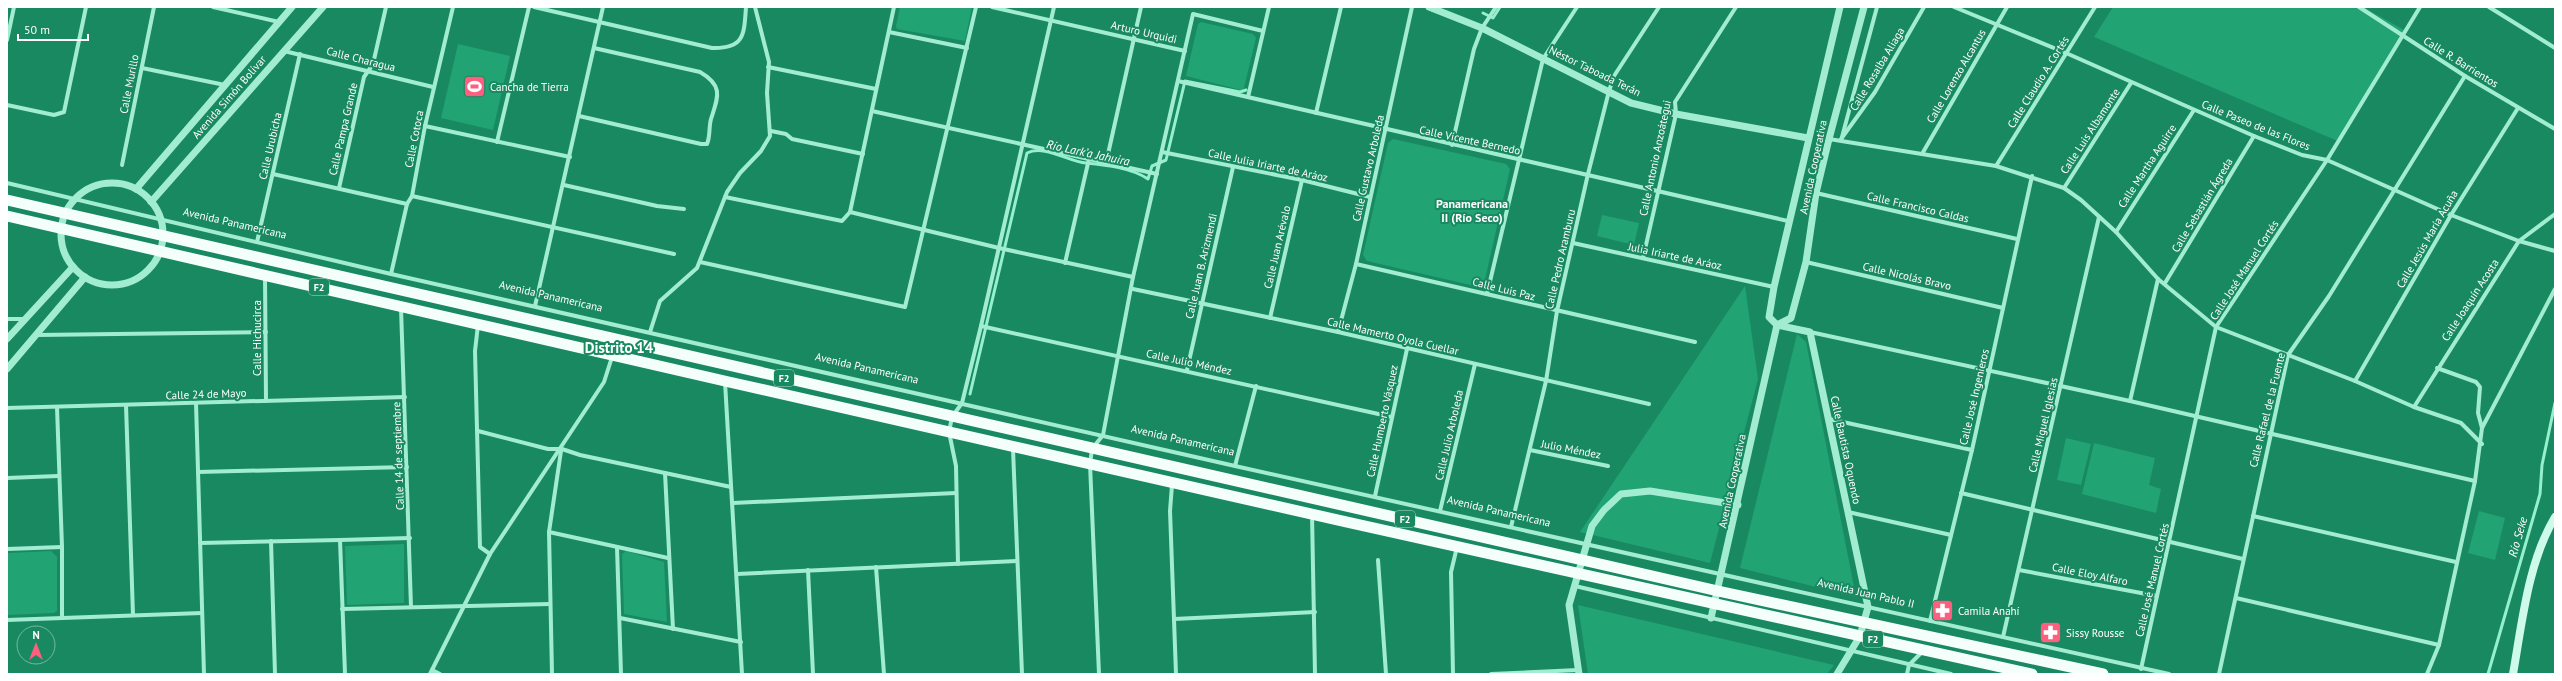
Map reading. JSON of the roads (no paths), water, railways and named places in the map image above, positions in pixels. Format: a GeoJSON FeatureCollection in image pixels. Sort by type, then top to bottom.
{"type":"FeatureCollection","features":[{"type":"Feature","properties":{"kind":"highway","name":"F2"},"geometry":{"type":"LineString","coordinates":[[7,200],[163,237],[1718,591],[2103,674]]}},
{"type":"Feature","properties":{"kind":"highway","name":"F2"},"geometry":{"type":"LineString","coordinates":[[7,216],[1090,464],[2032,674]]}},
{"type":"Feature","properties":{"kind":"main road"},"geometry":{"type":"LineString","coordinates":[[2513,674],[2527,599],[2540,552],[2555,517]]}},
{"type":"Feature","properties":{"kind":"street"},"geometry":{"type":"LineString","coordinates":[[7,40],[14,7]]}},
{"type":"Feature","properties":{"kind":"street"},"geometry":{"type":"LineString","coordinates":[[7,105],[54,115],[64,112],[86,7]]}},
{"type":"Feature","properties":{"kind":"street","name":"Calle Murillo"},"geometry":{"type":"LineString","coordinates":[[122,165],[154,7]]}},
{"type":"Feature","properties":{"kind":"street"},"geometry":{"type":"LineString","coordinates":[[213,7],[279,22]]}},
{"type":"Feature","properties":{"kind":"street","name":"Avenida Simón Bolívar"},"geometry":{"type":"LineString","coordinates":[[136,189],[227,85],[292,7]]}},
{"type":"Feature","properties":{"kind":"street","name":"Avenida Simón Bolívar"},"geometry":{"type":"LineString","coordinates":[[151,202],[323,7]]}},
{"type":"Feature","properties":{"kind":"street","name":"Calle Pampa Grande"},"geometry":{"type":"LineString","coordinates":[[339,188],[364,77],[373,64],[386,7]]}},
{"type":"Feature","properties":{"kind":"street","name":"Calle Cotoca"},"geometry":{"type":"LineString","coordinates":[[391,274],[407,204],[412,196],[433,87],[452,7]]}},
{"type":"Feature","properties":{"kind":"street"},"geometry":{"type":"LineString","coordinates":[[498,142],[529,7]]}},
{"type":"Feature","properties":{"kind":"street"},"geometry":{"type":"LineString","coordinates":[[534,7],[721,48],[738,42],[745,27],[746,7]]}},
{"type":"Feature","properties":{"kind":"street"},"geometry":{"type":"LineString","coordinates":[[535,306],[564,185],[603,7]]}},
{"type":"Feature","properties":{"kind":"street"},"geometry":{"type":"LineString","coordinates":[[650,332],[660,301],[690,275],[700,262],[733,182],[766,144],[771,131],[767,93],[767,52],[755,7]]}},
{"type":"Feature","properties":{"kind":"street"},"geometry":{"type":"LineString","coordinates":[[726,197],[842,221],[850,212],[894,7]]}},
{"type":"Feature","properties":{"kind":"street"},"geometry":{"type":"LineString","coordinates":[[700,262],[905,307],[976,7]]}},
{"type":"Feature","properties":{"kind":"street","name":"Arturo Urquidi"},"geometry":{"type":"LineString","coordinates":[[992,7],[1184,51],[1193,14],[1264,31]]}},
{"type":"Feature","properties":{"kind":"street"},"geometry":{"type":"LineString","coordinates":[[958,564],[956,466],[949,432],[952,417],[962,403],[1054,7]]}},
{"type":"Feature","properties":{"kind":"street"},"geometry":{"type":"LineString","coordinates":[[1106,163],[1141,7]]}},
{"type":"Feature","properties":{"kind":"street"},"geometry":{"type":"LineString","coordinates":[[1248,97],[1269,7]]}},
{"type":"Feature","properties":{"kind":"street"},"geometry":{"type":"LineString","coordinates":[[1316,113],[1341,7]]}},
{"type":"Feature","properties":{"kind":"street","name":"Calle Gustavo Arboleda"},"geometry":{"type":"LineString","coordinates":[[1338,332],[1356,264],[1412,7]]}},
{"type":"Feature","properties":{"kind":"street","name":"Néstor Taboada Terán"},"geometry":{"type":"LineString","coordinates":[[1429,7],[1482,28],[1631,103],[1676,114],[1808,138]]}},
{"type":"Feature","properties":{"kind":"street"},"geometry":{"type":"LineString","coordinates":[[1452,145],[1474,49],[1482,28],[1496,7]]}},
{"type":"Feature","properties":{"kind":"street"},"geometry":{"type":"LineString","coordinates":[[1487,294],[1543,58],[1577,7]]}},
{"type":"Feature","properties":{"kind":"street","name":"Calle Pedro Aramburu"},"geometry":{"type":"LineString","coordinates":[[1511,527],[1546,381],[1557,312],[1608,91],[1614,76],[1659,7]]}},
{"type":"Feature","properties":{"kind":"street","name":"Calle Antonio Anzoátegui"},"geometry":{"type":"LineString","coordinates":[[1643,258],[1676,114],[1675,102],[1736,7]]}},
{"type":"Feature","properties":{"kind":"street","name":"Avenida Cooperativa"},"geometry":{"type":"LineString","coordinates":[[1777,325],[1770,317],[1774,287],[1788,221],[1840,7]]}},
{"type":"Feature","properties":{"kind":"street","name":"Avenida Cooperativa"},"geometry":{"type":"LineString","coordinates":[[1777,325],[1791,318],[1806,262],[1816,194],[1864,7]]}},
{"type":"Feature","properties":{"kind":"street"},"geometry":{"type":"LineString","coordinates":[[1841,139],[1877,7]]}},
{"type":"Feature","properties":{"kind":"street","name":"Calle Rosalba Aliaga"},"geometry":{"type":"LineString","coordinates":[[1841,139],[1875,92],[1924,7]]}},
{"type":"Feature","properties":{"kind":"street","name":"Calle Paseo de las Flores"},"geometry":{"type":"LineString","coordinates":[[1954,7],[2066,53],[2254,136],[2302,155],[2327,160],[2451,214],[2519,241],[2555,251]]}},
{"type":"Feature","properties":{"kind":"street","name":"Calle Lorenzo Alcantus"},"geometry":{"type":"LineString","coordinates":[[1922,154],[2007,7]]}},
{"type":"Feature","properties":{"kind":"street","name":"Calle Claudio A. Cortés"},"geometry":{"type":"LineString","coordinates":[[1996,166],[2095,7]]}},
{"type":"Feature","properties":{"kind":"street","name":"Calle R. Barrientos"},"geometry":{"type":"LineString","coordinates":[[2359,7],[2465,76],[2555,129]]}},
{"type":"Feature","properties":{"kind":"street","name":"Calle José Manuel Cortés"},"geometry":{"type":"LineString","coordinates":[[2141,669],[2216,327],[2327,160],[2420,7]]}},
{"type":"Feature","properties":{"kind":"street"},"geometry":{"type":"LineString","coordinates":[[2489,7],[2555,48]]}},
{"type":"Feature","properties":{"kind":"street"},"geometry":{"type":"LineString","coordinates":[[889,32],[966,48]]}},
{"type":"Feature","properties":{"kind":"street"},"geometry":{"type":"LineString","coordinates":[[579,116],[705,145],[708,141],[711,119],[716,106],[718,96],[716,87],[712,81],[700,72],[594,48]]}},
{"type":"Feature","properties":{"kind":"street","name":"Calle Charagua"},"geometry":{"type":"LineString","coordinates":[[284,51],[369,70],[433,87]]}},
{"type":"Feature","properties":{"kind":"street"},"geometry":{"type":"LineString","coordinates":[[1099,674],[1090,464],[1092,448],[1103,435],[1117,357],[1133,288],[1133,277],[1184,51]]}},
{"type":"Feature","properties":{"kind":"street","name":"Calle Urubicha"},"geometry":{"type":"LineString","coordinates":[[257,242],[274,174],[300,54]]}},
{"type":"Feature","properties":{"kind":"street"},"geometry":{"type":"LineString","coordinates":[[768,67],[876,89]]}},
{"type":"Feature","properties":{"kind":"street"},"geometry":{"type":"LineString","coordinates":[[142,68],[227,85]]}},
{"type":"Feature","properties":{"kind":"street","name":"Calle Rafael de la Fuente"},"geometry":{"type":"LineString","coordinates":[[2219,674],[2269,434],[2288,355],[2329,296],[2465,76]]}},
{"type":"Feature","properties":{"kind":"street","name":"Calle Vicente Bernedo"},"geometry":{"type":"LineString","coordinates":[[1178,81],[1386,130],[1588,174],[1788,221]]}},
{"type":"Feature","properties":{"kind":"street","name":"Calle Luis Albamonte"},"geometry":{"type":"LineString","coordinates":[[2064,188],[2131,83]]}},
{"type":"Feature","properties":{"kind":"street","name":"Calle Jesús María Acuña"},"geometry":{"type":"LineString","coordinates":[[2355,381],[2451,214],[2518,108]]}},
{"type":"Feature","properties":{"kind":"street","name":"Calle Martha Aguirre"},"geometry":{"type":"LineString","coordinates":[[2116,232],[2194,110]]}},
{"type":"Feature","properties":{"kind":"street"},"geometry":{"type":"LineString","coordinates":[[872,111],[1157,174]]}},
{"type":"Feature","properties":{"kind":"street"},"geometry":{"type":"LineString","coordinates":[[425,126],[570,158]]}},
{"type":"Feature","properties":{"kind":"street"},"geometry":{"type":"LineString","coordinates":[[771,131],[786,134],[792,139],[863,154]]}},
{"type":"Feature","properties":{"kind":"street","name":"Calle Sebastián Ágreda"},"geometry":{"type":"LineString","coordinates":[[2165,283],[2254,136]]}},
{"type":"Feature","properties":{"kind":"street"},"geometry":{"type":"LineString","coordinates":[[1829,139],[1841,139],[1996,166],[2032,176],[2064,188],[2116,232],[2158,279],[2165,283],[2216,327],[2355,381],[2414,407],[2461,423],[2482,444]]}},
{"type":"Feature","properties":{"kind":"street","name":"Calle Julia Iriarte de Aráoz"},"geometry":{"type":"LineString","coordinates":[[1162,152],[1302,180],[1370,197]]}},
{"type":"Feature","properties":{"kind":"street"},"geometry":{"type":"LineString","coordinates":[[1065,263],[1089,159]]}},
{"type":"Feature","properties":{"kind":"street","name":"Calle Juan B. Arizmendi"},"geometry":{"type":"LineString","coordinates":[[1187,370],[1233,167]]}},
{"type":"Feature","properties":{"kind":"street"},"geometry":{"type":"LineString","coordinates":[[274,174],[407,204]]}},
{"type":"Feature","properties":{"kind":"street","name":"Calle José Ingenieros"},"geometry":{"type":"LineString","coordinates":[[1930,621],[1972,450],[2003,308],[2016,239],[2032,176]]}},
{"type":"Feature","properties":{"kind":"street","name":"Calle Juan Arévalo"},"geometry":{"type":"LineString","coordinates":[[1270,318],[1302,180]]}},
{"type":"Feature","properties":{"kind":"street","name":"Avenida Panamericana"},"geometry":{"type":"LineString","coordinates":[[7,184],[391,274],[1235,466],[1722,574]]}},
{"type":"Feature","properties":{"kind":"street"},"geometry":{"type":"LineString","coordinates":[[124,184],[136,189],[151,202],[161,219],[163,237],[160,251],[152,265],[140,277],[125,283],[109,285],[92,281],[73,267],[68,260],[62,245],[61,228],[65,214],[74,199],[97,185],[124,184]]}},
{"type":"Feature","properties":{"kind":"street"},"geometry":{"type":"LineString","coordinates":[[564,185],[657,206],[684,209]]}},
{"type":"Feature","properties":{"kind":"street","name":"Calle Francisco Caldas"},"geometry":{"type":"LineString","coordinates":[[1816,194],[2016,239]]}},
{"type":"Feature","properties":{"kind":"street"},"geometry":{"type":"LineString","coordinates":[[412,196],[674,254]]}},
{"type":"Feature","properties":{"kind":"street"},"geometry":{"type":"LineString","coordinates":[[850,212],[999,248],[1133,277]]}},
{"type":"Feature","properties":{"kind":"street","name":"Calle Joaquín Acosta"},"geometry":{"type":"LineString","coordinates":[[2414,407],[2437,368],[2519,241],[2555,214]]}},
{"type":"Feature","properties":{"kind":"street","name":"Calle Miguel Iglesias"},"geometry":{"type":"LineString","coordinates":[[2003,637],[2099,217]]}},
{"type":"Feature","properties":{"kind":"street","name":"Julia Iriarte de Aráoz"},"geometry":{"type":"LineString","coordinates":[[1573,243],[1774,287]]}},
{"type":"Feature","properties":{"kind":"street","name":"Calle Nicolás Bravo"},"geometry":{"type":"LineString","coordinates":[[1806,262],[2003,308]]}},
{"type":"Feature","properties":{"kind":"street","name":"Calle Luis Paz"},"geometry":{"type":"LineString","coordinates":[[1356,264],[1487,294],[1557,312],[1695,342]]}},
{"type":"Feature","properties":{"kind":"street"},"geometry":{"type":"LineString","coordinates":[[7,338],[73,267]]}},
{"type":"Feature","properties":{"kind":"street","name":"Calle Hichucirca"},"geometry":{"type":"LineString","coordinates":[[265,275],[266,401]]}},
{"type":"Feature","properties":{"kind":"street"},"geometry":{"type":"LineString","coordinates":[[7,369],[85,277]]}},
{"type":"Feature","properties":{"kind":"street"},"geometry":{"type":"LineString","coordinates":[[2130,401],[2158,279]]}},
{"type":"Feature","properties":{"kind":"street","name":"Calle Mamerto Oyola Cuellar"},"geometry":{"type":"LineString","coordinates":[[1133,288],[1338,332],[1649,404]]}},
{"type":"Feature","properties":{"kind":"street"},"geometry":{"type":"LineString","coordinates":[[2482,428],[2555,289]]}},
{"type":"Feature","properties":{"kind":"street"},"geometry":{"type":"LineString","coordinates":[[2550,298],[2555,301]]}},
{"type":"Feature","properties":{"kind":"street","name":"Calle 14 de septiembre"},"geometry":{"type":"LineString","coordinates":[[401,305],[399,320],[403,336],[411,607]]}},
{"type":"Feature","properties":{"kind":"street"},"geometry":{"type":"LineString","coordinates":[[7,319],[24,319]]}},
{"type":"Feature","properties":{"kind":"street"},"geometry":{"type":"LineString","coordinates":[[479,323],[475,351],[480,547],[490,554]]}},
{"type":"Feature","properties":{"kind":"street"},"geometry":{"type":"LineString","coordinates":[[1777,325],[2130,401],[2475,481]]}},
{"type":"Feature","properties":{"kind":"street","name":"Avenida Cooperativa"},"geometry":{"type":"LineString","coordinates":[[1711,618],[1738,505],[1777,325]]}},
{"type":"Feature","properties":{"kind":"street","name":"Calle Julio Méndez"},"geometry":{"type":"LineString","coordinates":[[981,326],[1117,357],[1187,370],[1392,417]]}},
{"type":"Feature","properties":{"kind":"street"},"geometry":{"type":"LineString","coordinates":[[37,335],[266,332]]}},
{"type":"Feature","properties":{"kind":"street","name":"Calle Bautista Oquendo"},"geometry":{"type":"LineString","coordinates":[[1810,332],[1868,607]]}},
{"type":"Feature","properties":{"kind":"street","name":"Calle Humberto Vásquez"},"geometry":{"type":"LineString","coordinates":[[1375,496],[1407,349]]}},
{"type":"Feature","properties":{"kind":"street"},"geometry":{"type":"LineString","coordinates":[[440,674],[431,672],[490,554],[562,448],[604,382],[613,355]]}},
{"type":"Feature","properties":{"kind":"street","name":"Calle Julio Arboleda"},"geometry":{"type":"LineString","coordinates":[[1440,511],[1475,364]]}},
{"type":"Feature","properties":{"kind":"street"},"geometry":{"type":"LineString","coordinates":[[2428,674],[2440,645],[2456,562],[2482,444],[2482,428],[2478,414],[2480,387],[2476,382],[2437,368]]}},
{"type":"Feature","properties":{"kind":"street"},"geometry":{"type":"LineString","coordinates":[[725,381],[742,674]]}},
{"type":"Feature","properties":{"kind":"street"},"geometry":{"type":"LineString","coordinates":[[1235,466],[1256,386]]}},
{"type":"Feature","properties":{"kind":"street","name":"Calle 24 de Mayo"},"geometry":{"type":"LineString","coordinates":[[7,408],[405,397]]}},
{"type":"Feature","properties":{"kind":"street"},"geometry":{"type":"LineString","coordinates":[[196,403],[204,674]]}},
{"type":"Feature","properties":{"kind":"street"},"geometry":{"type":"LineString","coordinates":[[126,405],[133,615]]}},
{"type":"Feature","properties":{"kind":"street"},"geometry":{"type":"LineString","coordinates":[[57,407],[58,476],[62,547],[62,618]]}},
{"type":"Feature","properties":{"kind":"street"},"geometry":{"type":"LineString","coordinates":[[1829,419],[1972,450]]}},
{"type":"Feature","properties":{"kind":"street"},"geometry":{"type":"LineString","coordinates":[[478,431],[548,449],[562,448],[580,455],[731,488]]}},
{"type":"Feature","properties":{"kind":"street"},"geometry":{"type":"LineString","coordinates":[[1013,446],[1022,674]]}},
{"type":"Feature","properties":{"kind":"street"},"geometry":{"type":"LineString","coordinates":[[548,674],[552,674],[549,532],[562,448]]}},
{"type":"Feature","properties":{"kind":"street","name":"Julio Méndez"},"geometry":{"type":"LineString","coordinates":[[1530,450],[1608,466]]}},
{"type":"Feature","properties":{"kind":"street"},"geometry":{"type":"LineString","coordinates":[[198,472],[407,468]]}},
{"type":"Feature","properties":{"kind":"street"},"geometry":{"type":"LineString","coordinates":[[665,473],[668,558],[673,629]]}},
{"type":"Feature","properties":{"kind":"street"},"geometry":{"type":"LineString","coordinates":[[7,478],[58,476]]}},
{"type":"Feature","properties":{"kind":"street"},"geometry":{"type":"LineString","coordinates":[[1173,482],[1170,511],[1176,674]]}},
{"type":"Feature","properties":{"kind":"street"},"geometry":{"type":"LineString","coordinates":[[1491,674],[1578,672],[1569,605],[1592,526],[1621,494],[1650,491],[1738,505]]}},
{"type":"Feature","properties":{"kind":"street"},"geometry":{"type":"LineString","coordinates":[[732,503],[956,493]]}},
{"type":"Feature","properties":{"kind":"street"},"geometry":{"type":"LineString","coordinates":[[1962,493],[2244,559]]}},
{"type":"Feature","properties":{"kind":"street"},"geometry":{"type":"LineString","coordinates":[[1848,512],[1950,535]]}},
{"type":"Feature","properties":{"kind":"street"},"geometry":{"type":"LineString","coordinates":[[1312,514],[1316,674]]}},
{"type":"Feature","properties":{"kind":"street"},"geometry":{"type":"LineString","coordinates":[[2253,516],[2456,562]]}},
{"type":"Feature","properties":{"kind":"street"},"geometry":{"type":"LineString","coordinates":[[549,532],[668,558]]}},
{"type":"Feature","properties":{"kind":"street"},"geometry":{"type":"LineString","coordinates":[[200,542],[410,538]]}},
{"type":"Feature","properties":{"kind":"street"},"geometry":{"type":"LineString","coordinates":[[340,540],[345,674]]}},
{"type":"Feature","properties":{"kind":"street"},"geometry":{"type":"LineString","coordinates":[[271,541],[275,674]]}},
{"type":"Feature","properties":{"kind":"street"},"geometry":{"type":"LineString","coordinates":[[1453,674],[1451,572],[1457,546]]}},
{"type":"Feature","properties":{"kind":"street"},"geometry":{"type":"LineString","coordinates":[[7,549],[62,547]]}},
{"type":"Feature","properties":{"kind":"street"},"geometry":{"type":"LineString","coordinates":[[617,547],[621,674]]}},
{"type":"Feature","properties":{"kind":"street"},"geometry":{"type":"LineString","coordinates":[[1378,560],[1386,674]]}},
{"type":"Feature","properties":{"kind":"street"},"geometry":{"type":"LineString","coordinates":[[737,574],[1017,561]]}},
{"type":"Feature","properties":{"kind":"street"},"geometry":{"type":"LineString","coordinates":[[876,567],[884,674]]}},
{"type":"Feature","properties":{"kind":"street"},"geometry":{"type":"LineString","coordinates":[[808,570],[813,674]]}},
{"type":"Feature","properties":{"kind":"street","name":"Calle Eloy Alfaro"},"geometry":{"type":"LineString","coordinates":[[2019,570],[2157,596]]}},
{"type":"Feature","properties":{"kind":"street","name":"Avenida Juan Pablo II"},"geometry":{"type":"LineString","coordinates":[[1722,574],[2141,669],[2169,674]]}},
{"type":"Feature","properties":{"kind":"street"},"geometry":{"type":"LineString","coordinates":[[1575,586],[1951,674]]}},
{"type":"Feature","properties":{"kind":"street"},"geometry":{"type":"LineString","coordinates":[[2236,598],[2440,645]]}},
{"type":"Feature","properties":{"kind":"street"},"geometry":{"type":"LineString","coordinates":[[342,609],[550,604]]}},
{"type":"Feature","properties":{"kind":"street"},"geometry":{"type":"LineString","coordinates":[[1837,674],[1860,636],[1868,607]]}},
{"type":"Feature","properties":{"kind":"street"},"geometry":{"type":"LineString","coordinates":[[1174,619],[1315,612]]}},
{"type":"Feature","properties":{"kind":"street"},"geometry":{"type":"LineString","coordinates":[[7,620],[202,613]]}},
{"type":"Feature","properties":{"kind":"street"},"geometry":{"type":"LineString","coordinates":[[620,618],[741,642]]}},
{"type":"Feature","properties":{"kind":"street"},"geometry":{"type":"LineString","coordinates":[[1907,674],[1909,665],[1924,650]]}},
{"type":"Feature","properties":{"kind":"waterway","name":"Río Lark’a Jahuira"},"geometry":{"type":"LineString","coordinates":[[1483,13],[1493,18],[1500,7]]}},
{"type":"Feature","properties":{"kind":"waterway","name":"Río Lark’a Jahuira"},"geometry":{"type":"LineString","coordinates":[[970,394],[1027,153],[1034,151],[1049,152],[1079,162],[1127,170],[1142,175],[1148,179],[1152,166],[1166,160],[1185,81],[1240,92],[1246,90]]}},
{"type":"Feature","properties":{"kind":"waterway","name":"Río Seke"},"geometry":{"type":"LineString","coordinates":[[2488,674],[2540,494],[2542,465],[2555,403]]}},
{"type":"Feature","properties":{"kind":"place","name":"Cancha de Tierra"},"geometry":{"type":"Point","coordinates":[475,87]}},
{"type":"Feature","properties":{"kind":"place","name":"Camila Anahí"},"geometry":{"type":"Point","coordinates":[1942,611]}},
{"type":"Feature","properties":{"kind":"place","name":"Sissy Rousse"},"geometry":{"type":"Point","coordinates":[2050,633]}},
{"type":"Feature","properties":{"kind":"district","name":"Panamericana II (Río Seco)"},"geometry":{"type":"Point","coordinates":[1472,211]}},
{"type":"Feature","properties":{"kind":"district","name":"Distrito 14"},"geometry":{"type":"Point","coordinates":[619,348]}}]}
